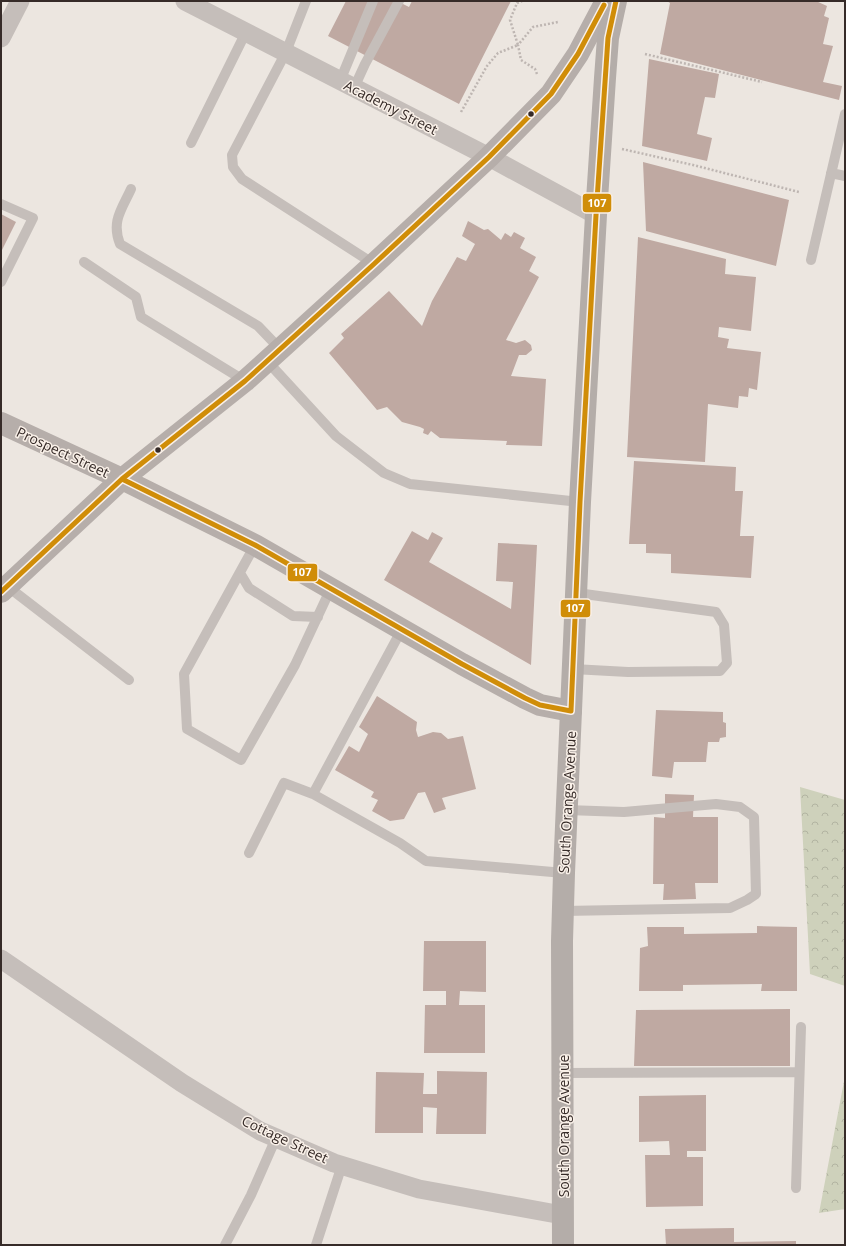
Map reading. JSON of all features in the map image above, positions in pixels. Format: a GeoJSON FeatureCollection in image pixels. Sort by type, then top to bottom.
{"type":"FeatureCollection","features":[{"type":"Feature","properties":{"kind":"main road"},"geometry":{"type":"LineString","coordinates":[[4,589],[122,479],[245,381],[489,157],[551,94],[578,54],[606,1]]}},
{"type":"Feature","properties":{"kind":"main road","name":"South Orange Avenue"},"geometry":{"type":"LineString","coordinates":[[563,1245],[564,873],[580,502],[596,215],[608,38],[616,1]]}},
{"type":"Feature","properties":{"kind":"main road","name":"Prospect Street"},"geometry":{"type":"LineString","coordinates":[[1,423],[122,479],[256,545],[462,664],[540,705],[571,711]]}},
{"type":"Feature","properties":{"kind":"street"},"geometry":{"type":"LineString","coordinates":[[1,38],[20,1]]}},
{"type":"Feature","properties":{"kind":"street","name":"Academy Street"},"geometry":{"type":"LineString","coordinates":[[185,1],[489,157],[596,215]]}},
{"type":"Feature","properties":{"kind":"street","name":"Cottage Street"},"geometry":{"type":"LineString","coordinates":[[1,959],[182,1083],[260,1131],[342,1165],[419,1189],[562,1215]]}},
{"type":"Feature","properties":{"kind":"lane"},"geometry":{"type":"LineString","coordinates":[[306,1],[286,52],[232,155],[233,167],[242,179],[374,264]]}},
{"type":"Feature","properties":{"kind":"lane"},"geometry":{"type":"LineString","coordinates":[[347,85],[373,1]]}},
{"type":"Feature","properties":{"kind":"lane"},"geometry":{"type":"LineString","coordinates":[[347,85],[365,64],[399,1]]}},
{"type":"Feature","properties":{"kind":"lane"},"geometry":{"type":"LineString","coordinates":[[191,143],[246,32]]}},
{"type":"Feature","properties":{"kind":"lane"},"geometry":{"type":"LineString","coordinates":[[811,260],[845,114]]}},
{"type":"Feature","properties":{"kind":"lane"},"geometry":{"type":"LineString","coordinates":[[831,173],[845,176]]}},
{"type":"Feature","properties":{"kind":"lane"},"geometry":{"type":"LineString","coordinates":[[131,189],[116,223],[116,234],[120,244],[258,326],[273,355],[336,436],[384,473],[410,484],[580,502]]}},
{"type":"Feature","properties":{"kind":"lane"},"geometry":{"type":"LineString","coordinates":[[1,204],[33,218],[1,282]]}},
{"type":"Feature","properties":{"kind":"lane"},"geometry":{"type":"LineString","coordinates":[[84,262],[136,297],[142,317],[245,381]]}},
{"type":"Feature","properties":{"kind":"lane"},"geometry":{"type":"LineString","coordinates":[[256,545],[184,674],[187,729],[241,760],[295,665],[331,588]]}},
{"type":"Feature","properties":{"kind":"lane"},"geometry":{"type":"LineString","coordinates":[[240,573],[249,588],[293,616],[318,617]]}},
{"type":"Feature","properties":{"kind":"lane"},"geometry":{"type":"LineString","coordinates":[[4,589],[128,680]]}},
{"type":"Feature","properties":{"kind":"lane"},"geometry":{"type":"LineString","coordinates":[[573,669],[628,672],[720,671],[727,663],[724,625],[716,612],[577,593]]}},
{"type":"Feature","properties":{"kind":"lane"},"geometry":{"type":"LineString","coordinates":[[313,794],[402,628]]}},
{"type":"Feature","properties":{"kind":"lane"},"geometry":{"type":"LineString","coordinates":[[249,853],[284,783],[313,794],[400,843],[426,861],[564,873]]}},
{"type":"Feature","properties":{"kind":"lane"},"geometry":{"type":"LineString","coordinates":[[563,911],[730,908],[756,894],[754,817],[740,807],[716,804],[624,812],[567,810]]}},
{"type":"Feature","properties":{"kind":"lane"},"geometry":{"type":"LineString","coordinates":[[796,1188],[801,1027]]}},
{"type":"Feature","properties":{"kind":"lane"},"geometry":{"type":"LineString","coordinates":[[563,1072],[799,1072]]}},
{"type":"Feature","properties":{"kind":"lane"},"geometry":{"type":"LineString","coordinates":[[225,1245],[252,1194],[276,1138]]}},
{"type":"Feature","properties":{"kind":"lane"},"geometry":{"type":"LineString","coordinates":[[316,1245],[342,1165]]}},
{"type":"Feature","properties":{"kind":"path"},"geometry":{"type":"LineString","coordinates":[[522,1],[517,3],[510,20],[521,60],[536,69]]}},
{"type":"Feature","properties":{"kind":"path"},"geometry":{"type":"LineString","coordinates":[[461,112],[487,66],[498,53],[518,45],[533,27],[558,22]]}},
{"type":"Feature","properties":{"kind":"path"},"geometry":{"type":"LineString","coordinates":[[645,54],[762,82]]}},
{"type":"Feature","properties":{"kind":"path"},"geometry":{"type":"LineString","coordinates":[[620,149],[693,165],[799,192]]}},
{"type":"Feature","properties":{"kind":"green space"},"geometry":{"type":"Polygon","coordinates":[[[800,787],[845,800],[845,986],[810,974],[800,787]]]}},
{"type":"Feature","properties":{"kind":"green space"},"geometry":{"type":"Polygon","coordinates":[[[845,1076],[845,1209],[819,1213],[845,1076]]]}},
{"type":"Feature","properties":{"kind":"building"},"geometry":{"type":"Polygon","coordinates":[[[346,1],[397,1],[409,7],[412,1],[511,1],[459,104],[328,36],[346,1]]]}},
{"type":"Feature","properties":{"kind":"building"},"geometry":{"type":"Polygon","coordinates":[[[667,1],[816,1],[827,6],[824,16],[829,18],[823,44],[833,46],[823,82],[842,86],[839,100],[660,54],[670,3],[667,1]]]}},
{"type":"Feature","properties":{"kind":"building"},"geometry":{"type":"Polygon","coordinates":[[[649,59],[719,74],[715,98],[705,97],[697,134],[712,138],[707,161],[642,146],[649,59]]]}},
{"type":"Feature","properties":{"kind":"building"},"geometry":{"type":"Polygon","coordinates":[[[643,162],[789,200],[776,266],[646,231],[643,162]]]}},
{"type":"Feature","properties":{"kind":"building"},"geometry":{"type":"Polygon","coordinates":[[[1,214],[16,222],[1,252],[1,214]]]}},
{"type":"Feature","properties":{"kind":"building"},"geometry":{"type":"Polygon","coordinates":[[[468,221],[484,230],[488,229],[501,240],[505,233],[511,237],[514,232],[525,238],[520,248],[536,257],[529,271],[539,277],[506,340],[516,343],[525,340],[531,345],[532,350],[526,355],[519,355],[511,376],[546,379],[542,446],[506,445],[507,441],[440,438],[431,431],[428,435],[423,433],[424,429],[402,422],[387,407],[377,410],[329,353],[344,338],[341,334],[389,291],[422,326],[432,301],[457,257],[466,261],[475,244],[462,236],[468,221]]]}},
{"type":"Feature","properties":{"kind":"building"},"geometry":{"type":"Polygon","coordinates":[[[638,237],[726,259],[725,274],[756,277],[751,331],[719,327],[718,337],[729,339],[727,348],[761,352],[757,390],[749,388],[748,397],[739,396],[738,408],[708,404],[705,462],[627,457],[638,237]]]}},
{"type":"Feature","properties":{"kind":"building"},"geometry":{"type":"Polygon","coordinates":[[[634,461],[736,467],[735,491],[743,491],[740,536],[754,536],[751,578],[671,573],[671,554],[646,553],[646,544],[629,544],[634,461]]]}},
{"type":"Feature","properties":{"kind":"building"},"geometry":{"type":"Polygon","coordinates":[[[412,531],[428,540],[432,532],[443,538],[429,562],[511,609],[513,582],[496,581],[498,543],[537,545],[531,665],[384,580],[412,531]]]}},
{"type":"Feature","properties":{"kind":"building"},"geometry":{"type":"Polygon","coordinates":[[[377,696],[417,722],[416,730],[418,737],[433,732],[441,733],[448,739],[463,736],[476,789],[442,798],[446,809],[434,813],[425,792],[418,793],[404,819],[390,821],[372,811],[378,800],[371,797],[374,792],[335,770],[349,746],[359,752],[368,734],[359,727],[377,696]]]}},
{"type":"Feature","properties":{"kind":"building"},"geometry":{"type":"Polygon","coordinates":[[[656,710],[723,712],[723,722],[726,723],[726,737],[720,738],[719,742],[708,742],[706,762],[674,762],[672,778],[652,776],[656,710]]]}},
{"type":"Feature","properties":{"kind":"building"},"geometry":{"type":"Polygon","coordinates":[[[665,794],[694,795],[693,817],[718,817],[718,883],[695,883],[696,899],[663,900],[664,884],[653,884],[654,817],[665,818],[665,794]]]}},
{"type":"Feature","properties":{"kind":"building"},"geometry":{"type":"Polygon","coordinates":[[[757,926],[797,927],[797,991],[761,991],[762,984],[683,985],[683,991],[639,991],[640,948],[648,946],[647,927],[684,927],[684,934],[757,933],[757,926]]]}},
{"type":"Feature","properties":{"kind":"building"},"geometry":{"type":"Polygon","coordinates":[[[424,941],[486,941],[486,992],[460,991],[459,1005],[485,1005],[485,1053],[424,1053],[425,1005],[446,1005],[446,991],[423,991],[424,941]]]}},
{"type":"Feature","properties":{"kind":"building"},"geometry":{"type":"Polygon","coordinates":[[[790,1009],[790,1066],[634,1066],[636,1010],[790,1009]]]}},
{"type":"Feature","properties":{"kind":"building"},"geometry":{"type":"Polygon","coordinates":[[[437,1071],[487,1072],[486,1134],[436,1134],[437,1108],[423,1107],[423,1133],[375,1133],[376,1072],[424,1073],[423,1094],[437,1094],[437,1071]]]}},
{"type":"Feature","properties":{"kind":"building"},"geometry":{"type":"Polygon","coordinates":[[[706,1095],[706,1151],[687,1151],[687,1157],[703,1157],[703,1206],[646,1207],[645,1155],[670,1155],[669,1141],[639,1142],[639,1096],[706,1095]]]}},
{"type":"Feature","properties":{"kind":"building"},"geometry":{"type":"Polygon","coordinates":[[[734,1228],[734,1242],[796,1241],[796,1245],[666,1245],[665,1229],[734,1228]]]}},
{"type":"Feature","properties":{"kind":"transit line","name":"107"},"geometry":{"type":"LineString","coordinates":[[122,479],[255,545],[462,664],[525,698],[540,705],[571,711],[580,502],[596,215],[608,38],[616,1]]}},
{"type":"Feature","properties":{"kind":"transit line","name":"107"},"geometry":{"type":"LineString","coordinates":[[1,592],[122,479],[245,381],[489,157],[551,94],[578,54],[604,5]]}}]}
